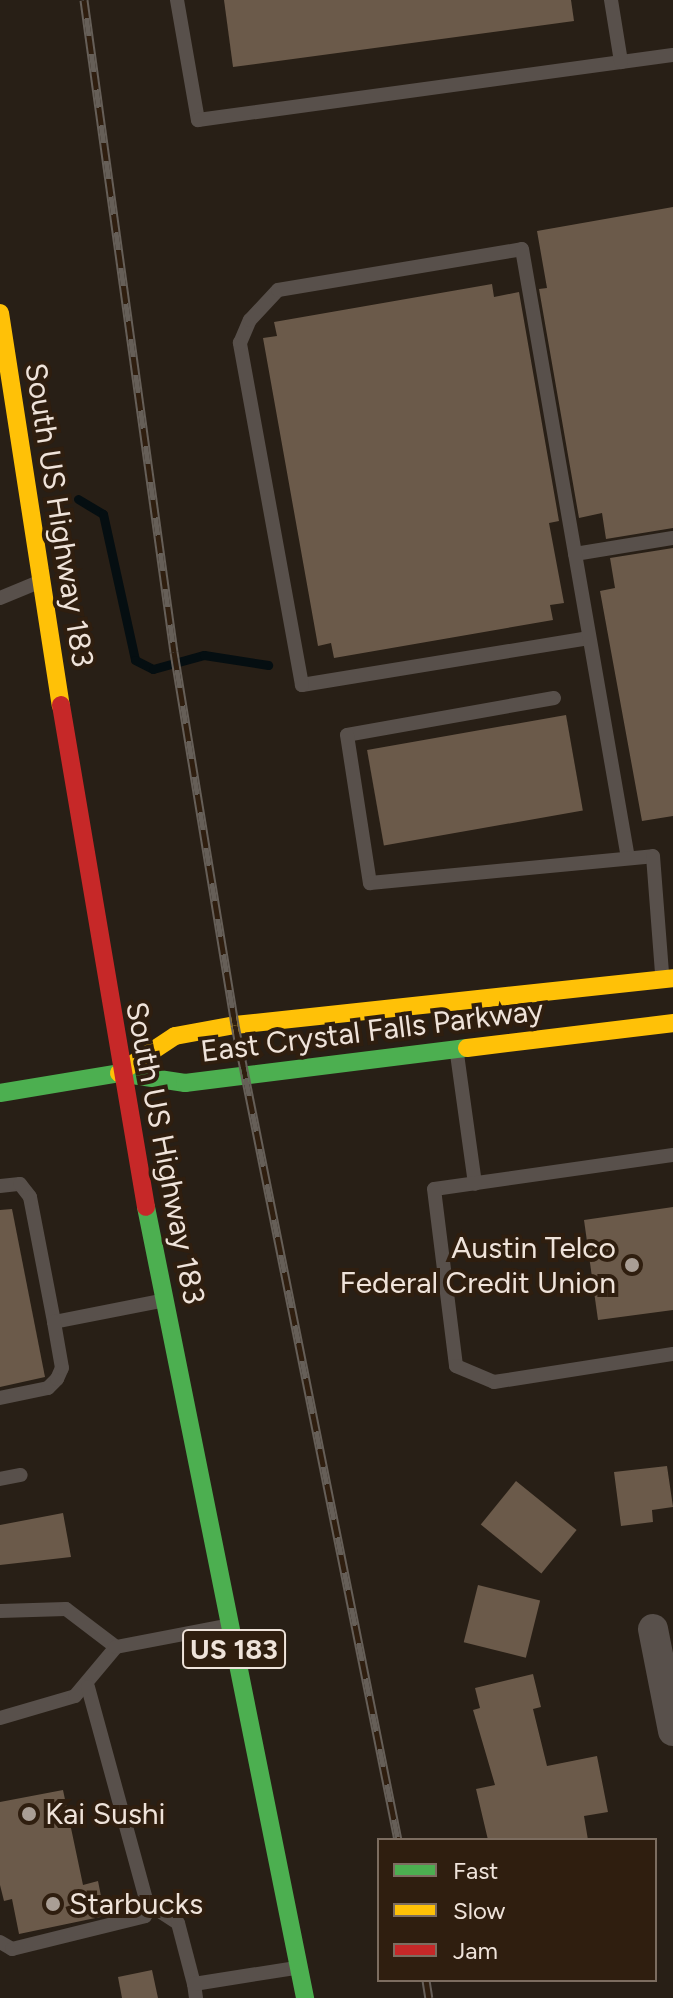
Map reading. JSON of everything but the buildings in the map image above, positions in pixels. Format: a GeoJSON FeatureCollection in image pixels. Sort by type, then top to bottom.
{"type":"FeatureCollection","features":[{"type":"Feature","properties":{"kind":"main road","name":"South US Highway 183"},"geometry":{"type":"LineString","coordinates":[[0,313],[39,582],[119,1073],[305,1998]]}},
{"type":"Feature","properties":{"kind":"main road","name":"East Crystal Falls Parkway"},"geometry":{"type":"LineString","coordinates":[[119,1073],[175,1036],[235,1025],[668,978]]}},
{"type":"Feature","properties":{"kind":"main road","name":"East Crystal Falls Parkway"},"geometry":{"type":"LineString","coordinates":[[119,1073],[185,1083],[456,1046],[673,1023]]}},
{"type":"Feature","properties":{"kind":"main road"},"geometry":{"type":"LineString","coordinates":[[0,1093],[119,1073]]}},
{"type":"Feature","properties":{"kind":"street"},"geometry":{"type":"LineString","coordinates":[[653,1629],[673,1731]]}},
{"type":"Feature","properties":{"kind":"lane"},"geometry":{"type":"LineString","coordinates":[[177,0],[198,120],[673,55]]}},
{"type":"Feature","properties":{"kind":"lane"},"geometry":{"type":"LineString","coordinates":[[611,0],[621,62]]}},
{"type":"Feature","properties":{"kind":"lane"},"geometry":{"type":"LineString","coordinates":[[589,638],[302,685],[240,343],[250,320],[278,290],[522,249],[628,858]]}},
{"type":"Feature","properties":{"kind":"lane"},"geometry":{"type":"LineString","coordinates":[[575,554],[673,538]]}},
{"type":"Feature","properties":{"kind":"lane"},"geometry":{"type":"LineString","coordinates":[[0,598],[39,582]]}},
{"type":"Feature","properties":{"kind":"lane"},"geometry":{"type":"LineString","coordinates":[[554,698],[347,735],[370,883],[653,856],[668,978]]}},
{"type":"Feature","properties":{"kind":"lane"},"geometry":{"type":"LineString","coordinates":[[456,1046],[475,1184]]}},
{"type":"Feature","properties":{"kind":"lane"},"geometry":{"type":"LineString","coordinates":[[673,1155],[434,1189],[456,1366],[494,1382],[673,1354]]}},
{"type":"Feature","properties":{"kind":"lane"},"geometry":{"type":"LineString","coordinates":[[0,1186],[20,1184],[30,1197],[62,1368],[48,1388],[0,1398]]}},
{"type":"Feature","properties":{"kind":"lane"},"geometry":{"type":"LineString","coordinates":[[54,1322],[165,1300]]}},
{"type":"Feature","properties":{"kind":"lane"},"geometry":{"type":"LineString","coordinates":[[0,1479],[21,1475]]}},
{"type":"Feature","properties":{"kind":"lane"},"geometry":{"type":"LineString","coordinates":[[0,1611],[66,1609],[116,1647]]}},
{"type":"Feature","properties":{"kind":"lane"},"geometry":{"type":"LineString","coordinates":[[0,1718],[61,1705],[88,1687],[116,1647],[229,1625]]}},
{"type":"Feature","properties":{"kind":"lane"},"geometry":{"type":"LineString","coordinates":[[0,1942],[12,1949],[138,1923],[147,1903],[88,1687]]}},
{"type":"Feature","properties":{"kind":"lane"},"geometry":{"type":"LineString","coordinates":[[147,1903],[178,1923],[195,1991],[299,1967]]}},
{"type":"Feature","properties":{"kind":"waterway"},"geometry":{"type":"LineString","coordinates":[[78,499],[103,514],[135,660],[153,669],[204,655],[268,665]]}},
{"type":"Feature","properties":{"kind":"railway"},"geometry":{"type":"LineString","coordinates":[[84,0],[174,652],[235,1025],[398,1838]]}},
{"type":"Feature","properties":{"kind":"railway"},"geometry":{"type":"LineString","coordinates":[[426,1982],[429,1998]]}},
{"type":"Feature","properties":{"kind":"traffic: fast"},"geometry":{"type":"LineString","coordinates":[[0,1093],[119,1073],[185,1083],[467,1048]]}},
{"type":"Feature","properties":{"kind":"traffic: fast"},"geometry":{"type":"LineString","coordinates":[[146,1207],[305,1998]]}},
{"type":"Feature","properties":{"kind":"traffic: slow"},"geometry":{"type":"LineString","coordinates":[[0,313],[61,705]]}},
{"type":"Feature","properties":{"kind":"traffic: slow"},"geometry":{"type":"LineString","coordinates":[[119,1073],[175,1036],[235,1025],[673,978]]}},
{"type":"Feature","properties":{"kind":"traffic: slow"},"geometry":{"type":"LineString","coordinates":[[467,1048],[673,1023]]}},
{"type":"Feature","properties":{"kind":"traffic: jam"},"geometry":{"type":"LineString","coordinates":[[61,705],[146,1207]]}},
{"type":"Feature","properties":{"kind":"place","name":"Austin Telco Federal Credit Union"},"geometry":{"type":"Point","coordinates":[632,1265]}},
{"type":"Feature","properties":{"kind":"place","name":"Kai Sushi"},"geometry":{"type":"Point","coordinates":[29,1814]}},
{"type":"Feature","properties":{"kind":"place","name":"Starbucks"},"geometry":{"type":"Point","coordinates":[53,1904]}}]}
